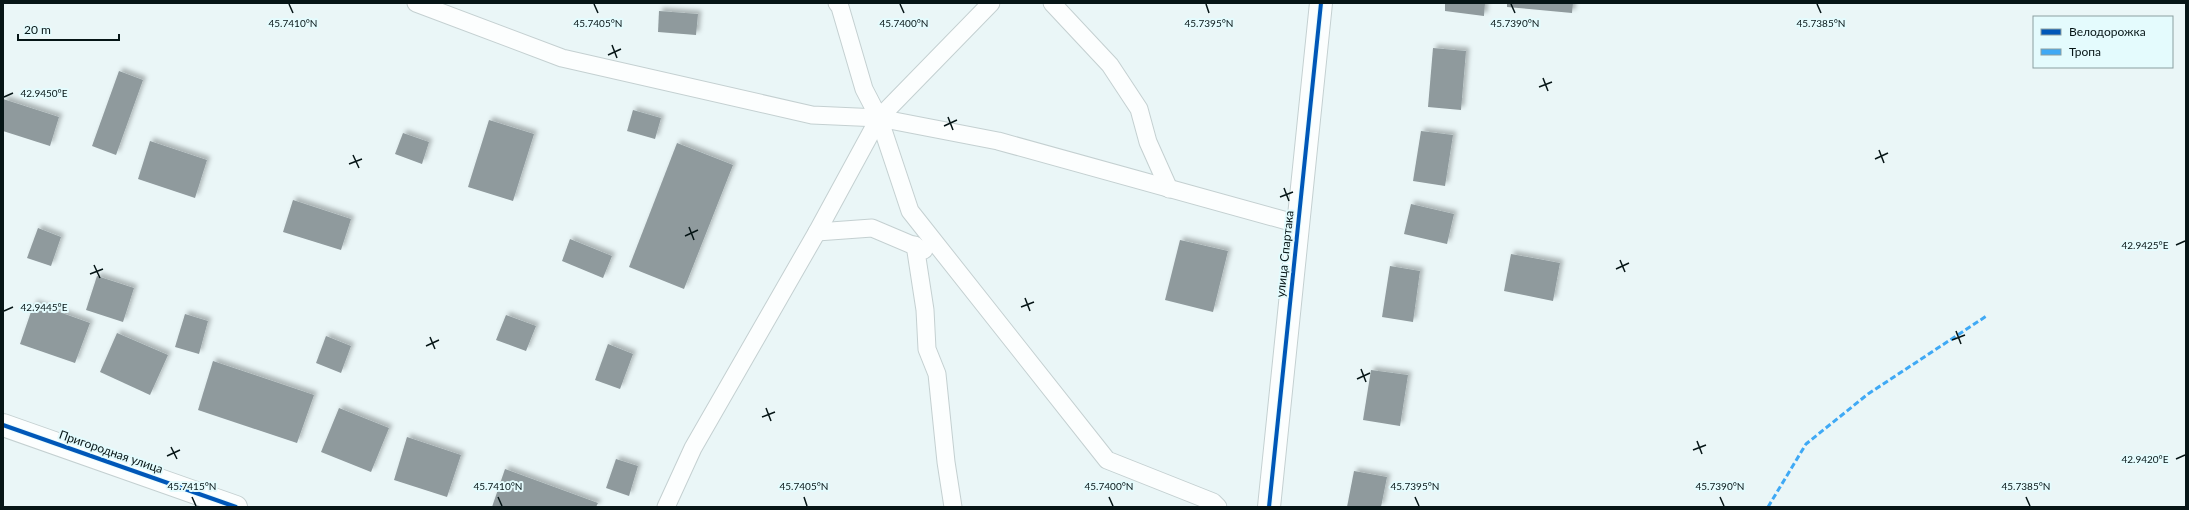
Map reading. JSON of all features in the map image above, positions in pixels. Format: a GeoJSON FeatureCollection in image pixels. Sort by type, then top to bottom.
{"type":"FeatureCollection","features":[{"type":"Feature","properties":{"kind":"street","name":"улица Спартака"},"geometry":{"type":"LineString","coordinates":[[1269,507],[1321,3]]}},
{"type":"Feature","properties":{"kind":"street","name":"Пригородная улица"},"geometry":{"type":"LineString","coordinates":[[3,425],[236,507]]}},
{"type":"Feature","properties":{"kind":"lane"},"geometry":{"type":"LineString","coordinates":[[416,3],[449,9],[562,58],[812,114],[879,118],[998,141],[1298,224]]}},
{"type":"Feature","properties":{"kind":"lane"},"geometry":{"type":"LineString","coordinates":[[837,3],[840,7],[864,89],[879,118],[910,211],[1107,460],[1213,502],[1218,507]]}},
{"type":"Feature","properties":{"kind":"lane"},"geometry":{"type":"LineString","coordinates":[[666,507],[693,448],[817,232],[879,118],[990,3]]}},
{"type":"Feature","properties":{"kind":"lane"},"geometry":{"type":"LineString","coordinates":[[1052,3],[1076,26],[1110,65],[1139,109],[1148,142],[1169,189]]}},
{"type":"Feature","properties":{"kind":"lane"},"geometry":{"type":"LineString","coordinates":[[1069,3],[1076,26]]}},
{"type":"Feature","properties":{"kind":"lane"},"geometry":{"type":"LineString","coordinates":[[817,232],[872,228],[915,245],[951,264]]}},
{"type":"Feature","properties":{"kind":"lane"},"geometry":{"type":"LineString","coordinates":[[915,245],[925,310],[926,349],[938,374],[946,462],[953,507]]}},
{"type":"Feature","properties":{"kind":"building"},"geometry":{"type":"Polygon","coordinates":[[[1445,3],[1485,3],[1484,16],[1445,11],[1445,3]]]}},
{"type":"Feature","properties":{"kind":"building"},"geometry":{"type":"Polygon","coordinates":[[[1507,3],[1573,3],[1572,13],[1507,7],[1507,3]]]}},
{"type":"Feature","properties":{"kind":"building"},"geometry":{"type":"Polygon","coordinates":[[[659,11],[698,14],[696,35],[658,32],[659,11]]]}},
{"type":"Feature","properties":{"kind":"building"},"geometry":{"type":"Polygon","coordinates":[[[1433,48],[1466,51],[1461,110],[1428,107],[1433,48]]]}},
{"type":"Feature","properties":{"kind":"building"},"geometry":{"type":"Polygon","coordinates":[[[119,71],[143,80],[116,155],[92,146],[119,71]]]}},
{"type":"Feature","properties":{"kind":"building"},"geometry":{"type":"Polygon","coordinates":[[[3,99],[59,117],[50,146],[3,131],[3,99]]]}},
{"type":"Feature","properties":{"kind":"building"},"geometry":{"type":"Polygon","coordinates":[[[633,110],[661,118],[655,139],[627,131],[633,110]]]}},
{"type":"Feature","properties":{"kind":"building"},"geometry":{"type":"Polygon","coordinates":[[[489,120],[534,134],[513,201],[468,187],[489,120]]]}},
{"type":"Feature","properties":{"kind":"building"},"geometry":{"type":"Polygon","coordinates":[[[1421,131],[1453,135],[1445,186],[1413,181],[1421,131]]]}},
{"type":"Feature","properties":{"kind":"building"},"geometry":{"type":"Polygon","coordinates":[[[403,133],[429,142],[422,164],[395,154],[403,133]]]}},
{"type":"Feature","properties":{"kind":"building"},"geometry":{"type":"Polygon","coordinates":[[[150,141],[207,160],[195,198],[138,179],[150,141]]]}},
{"type":"Feature","properties":{"kind":"building"},"geometry":{"type":"Polygon","coordinates":[[[677,143],[733,165],[684,289],[629,267],[677,143]]]}},
{"type":"Feature","properties":{"kind":"building"},"geometry":{"type":"Polygon","coordinates":[[[293,200],[351,219],[341,250],[283,232],[293,200]]]}},
{"type":"Feature","properties":{"kind":"building"},"geometry":{"type":"Polygon","coordinates":[[[1411,204],[1454,214],[1447,244],[1404,234],[1411,204]]]}},
{"type":"Feature","properties":{"kind":"building"},"geometry":{"type":"Polygon","coordinates":[[[38,228],[61,237],[51,266],[27,258],[38,228]]]}},
{"type":"Feature","properties":{"kind":"building"},"geometry":{"type":"Polygon","coordinates":[[[570,239],[612,256],[603,278],[562,261],[570,239]]]}},
{"type":"Feature","properties":{"kind":"building"},"geometry":{"type":"Polygon","coordinates":[[[1180,240],[1228,251],[1213,312],[1165,300],[1180,240]]]}},
{"type":"Feature","properties":{"kind":"building"},"geometry":{"type":"Polygon","coordinates":[[[1511,254],[1560,263],[1553,301],[1504,291],[1511,254]]]}},
{"type":"Feature","properties":{"kind":"building"},"geometry":{"type":"Polygon","coordinates":[[[1390,266],[1420,271],[1413,322],[1382,317],[1390,266]]]}},
{"type":"Feature","properties":{"kind":"building"},"geometry":{"type":"Polygon","coordinates":[[[97,276],[134,288],[123,322],[86,310],[97,276]]]}},
{"type":"Feature","properties":{"kind":"building"},"geometry":{"type":"Polygon","coordinates":[[[34,303],[90,323],[75,363],[20,344],[34,303]]]}},
{"type":"Feature","properties":{"kind":"building"},"geometry":{"type":"Polygon","coordinates":[[[185,314],[208,321],[199,354],[175,347],[185,314]]]}},
{"type":"Feature","properties":{"kind":"building"},"geometry":{"type":"Polygon","coordinates":[[[506,315],[536,326],[526,351],[496,340],[506,315]]]}},
{"type":"Feature","properties":{"kind":"building"},"geometry":{"type":"Polygon","coordinates":[[[117,333],[168,355],[150,395],[100,372],[117,333]]]}},
{"type":"Feature","properties":{"kind":"building"},"geometry":{"type":"Polygon","coordinates":[[[326,336],[351,346],[341,373],[316,363],[326,336]]]}},
{"type":"Feature","properties":{"kind":"building"},"geometry":{"type":"Polygon","coordinates":[[[608,344],[633,354],[620,389],[595,380],[608,344]]]}},
{"type":"Feature","properties":{"kind":"building"},"geometry":{"type":"Polygon","coordinates":[[[213,361],[314,395],[297,443],[198,410],[213,361]]]}},
{"type":"Feature","properties":{"kind":"building"},"geometry":{"type":"Polygon","coordinates":[[[1371,370],[1408,375],[1400,426],[1363,420],[1371,370]]]}},
{"type":"Feature","properties":{"kind":"building"},"geometry":{"type":"Polygon","coordinates":[[[339,408],[389,428],[371,472],[321,452],[339,408]]]}},
{"type":"Feature","properties":{"kind":"building"},"geometry":{"type":"Polygon","coordinates":[[[407,437],[461,455],[447,497],[394,480],[407,437]]]}},
{"type":"Feature","properties":{"kind":"building"},"geometry":{"type":"Polygon","coordinates":[[[616,459],[638,466],[629,496],[606,488],[616,459]]]}},
{"type":"Feature","properties":{"kind":"building"},"geometry":{"type":"Polygon","coordinates":[[[505,469],[598,503],[596,507],[492,507],[505,469]]]}},
{"type":"Feature","properties":{"kind":"building"},"geometry":{"type":"Polygon","coordinates":[[[1354,471],[1387,477],[1381,507],[1347,507],[1354,471]]]}},
{"type":"Feature","properties":{"kind":"marked path"},"geometry":{"type":"LineString","coordinates":[[1768,507],[1806,444],[1868,394],[1988,315]]}},
{"type":"Feature","properties":{"kind":"cycle path"},"geometry":{"type":"LineString","coordinates":[[1269,507],[1321,3]]}},
{"type":"Feature","properties":{"kind":"cycle path"},"geometry":{"type":"LineString","coordinates":[[3,425],[236,507]]}}]}
